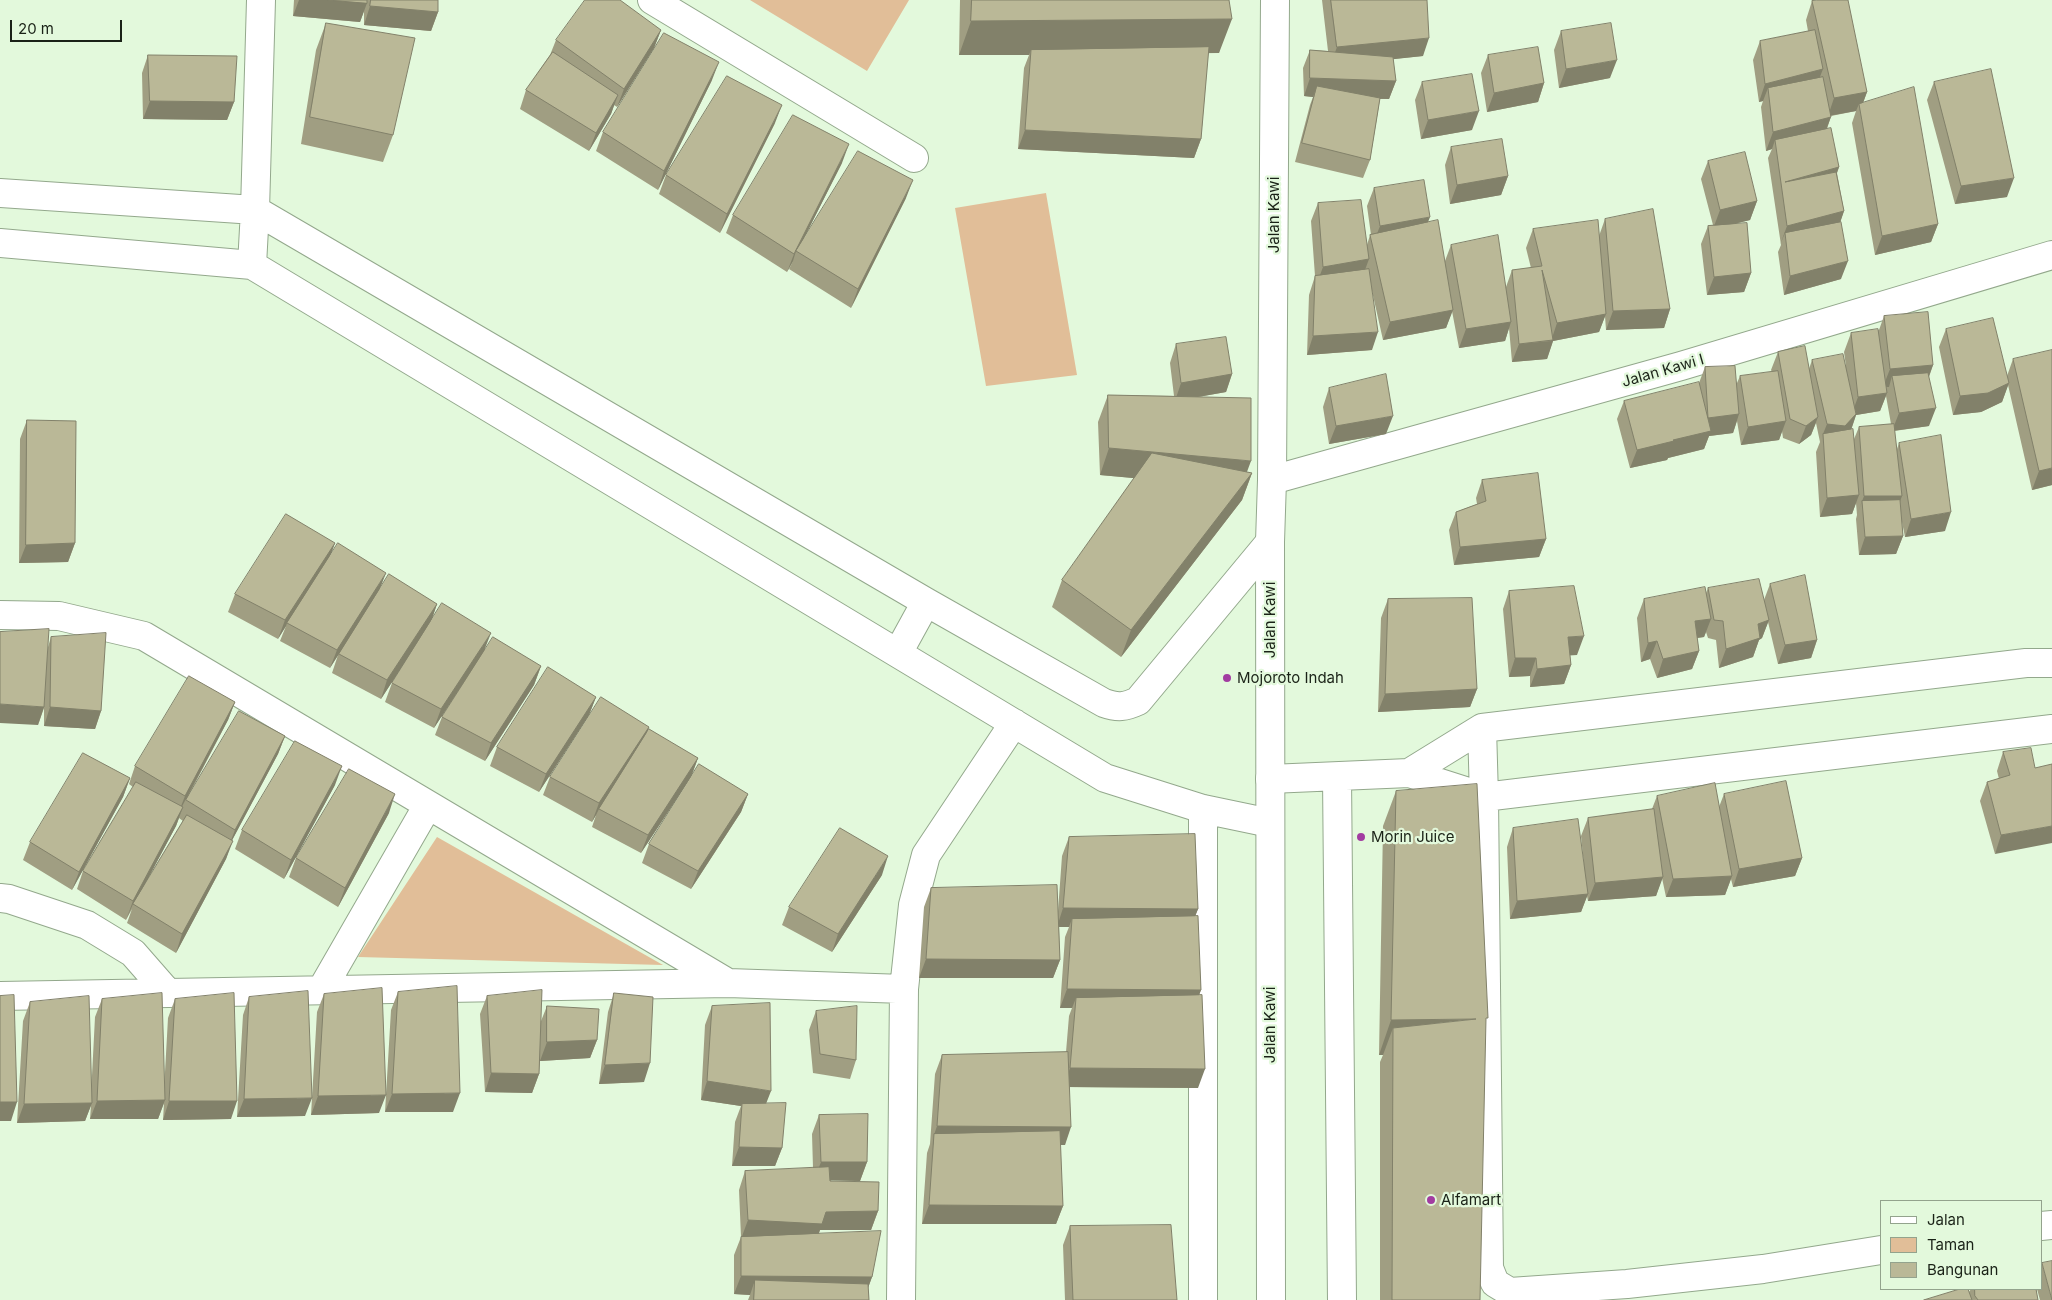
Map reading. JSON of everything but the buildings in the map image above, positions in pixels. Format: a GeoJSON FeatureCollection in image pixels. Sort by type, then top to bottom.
{"type":"FeatureCollection","features":[{"type":"Feature","properties":{"kind":"street"},"geometry":{"type":"LineString","coordinates":[[252,265],[256,210],[260,0]]}},
{"type":"Feature","properties":{"kind":"street"},"geometry":{"type":"LineString","coordinates":[[652,0],[698,13],[914,158]]}},
{"type":"Feature","properties":{"kind":"street","name":"Jalan Kawi"},"geometry":{"type":"LineString","coordinates":[[1271,1300],[1270,542],[1275,0]]}},
{"type":"Feature","properties":{"kind":"street"},"geometry":{"type":"LineString","coordinates":[[0,193],[256,210],[926,602],[1104,703],[1118,708],[1138,702],[1270,542]]}},
{"type":"Feature","properties":{"kind":"street"},"geometry":{"type":"LineString","coordinates":[[0,243],[252,265],[1105,778],[1203,809],[1270,823]]}},
{"type":"Feature","properties":{"kind":"street","name":"Jalan Kawi I"},"geometry":{"type":"LineString","coordinates":[[1272,480],[1681,366],[2052,256]]}},
{"type":"Feature","properties":{"kind":"street"},"geometry":{"type":"LineString","coordinates":[[898,653],[926,602]]}},
{"type":"Feature","properties":{"kind":"street"},"geometry":{"type":"LineString","coordinates":[[0,615],[59,616],[144,636],[728,983]]}},
{"type":"Feature","properties":{"kind":"street"},"geometry":{"type":"LineString","coordinates":[[1409,773],[1482,728],[2026,662],[2052,664]]}},
{"type":"Feature","properties":{"kind":"street"},"geometry":{"type":"LineString","coordinates":[[901,1300],[904,989],[913,905],[926,856],[1014,723]]}},
{"type":"Feature","properties":{"kind":"street"},"geometry":{"type":"LineString","coordinates":[[1482,728],[1488,1268],[1495,1283],[1510,1292],[1627,1284],[1763,1269],[1880,1250]]}},
{"type":"Feature","properties":{"kind":"street"},"geometry":{"type":"LineString","coordinates":[[1270,779],[1409,773],[1484,797],[2052,729]]}},
{"type":"Feature","properties":{"kind":"street"},"geometry":{"type":"LineString","coordinates":[[1337,777],[1342,1300]]}},
{"type":"Feature","properties":{"kind":"street"},"geometry":{"type":"LineString","coordinates":[[322,990],[428,805]]}},
{"type":"Feature","properties":{"kind":"street"},"geometry":{"type":"LineString","coordinates":[[1203,809],[1203,1300]]}},
{"type":"Feature","properties":{"kind":"street"},"geometry":{"type":"LineString","coordinates":[[0,898],[9,899],[87,925],[134,953],[168,993]]}},
{"type":"Feature","properties":{"kind":"street"},"geometry":{"type":"LineString","coordinates":[[0,996],[728,983],[904,989]]}},
{"type":"Feature","properties":{"kind":"green space"},"geometry":{"type":"Polygon","coordinates":[[[750,0],[909,0],[867,71],[750,0]]]}},
{"type":"Feature","properties":{"kind":"green space"},"geometry":{"type":"Polygon","coordinates":[[[1046,193],[1077,375],[986,386],[955,208],[1046,193]]]}},
{"type":"Feature","properties":{"kind":"green space"},"geometry":{"type":"Polygon","coordinates":[[[437,837],[663,965],[358,957],[437,837]]]}},
{"type":"Feature","properties":{"kind":"place","name":"Mojoroto Indah"},"geometry":{"type":"Point","coordinates":[1227,678]}},
{"type":"Feature","properties":{"kind":"place","name":"Morin Juice"},"geometry":{"type":"Point","coordinates":[1361,837]}},
{"type":"Feature","properties":{"kind":"place","name":"Alfamart"},"geometry":{"type":"Point","coordinates":[1431,1200]}}]}
